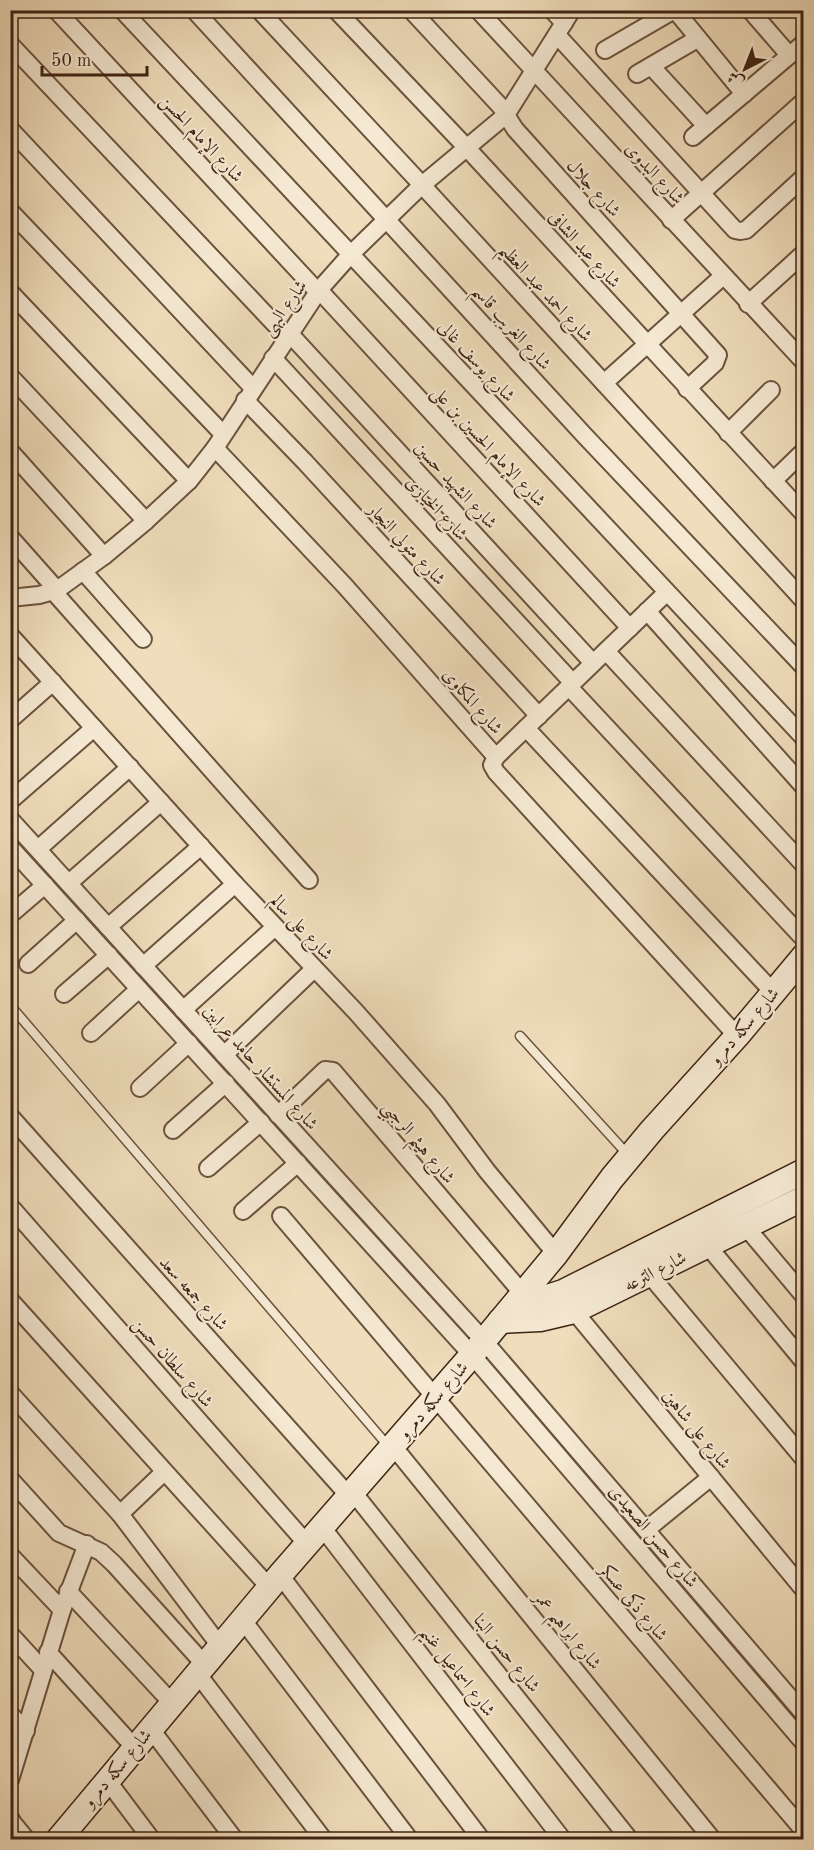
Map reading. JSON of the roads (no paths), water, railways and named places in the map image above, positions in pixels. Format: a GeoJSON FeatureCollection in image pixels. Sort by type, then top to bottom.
{"type":"FeatureCollection","features":[{"type":"Feature","properties":{"kind":"main road","name":"شارع سكه دمرو"},"geometry":{"type":"LineString","coordinates":[[64,1837],[134,1747],[274,1581],[478,1348],[630,1157],[804,956]]}},
{"type":"Feature","properties":{"kind":"main road","name":"شارع الترعه"},"geometry":{"type":"LineString","coordinates":[[500,1321],[540,1319],[568,1301],[804,1170]]}},
{"type":"Feature","properties":{"kind":"main road","name":"شارع الترعه"},"geometry":{"type":"LineString","coordinates":[[520,1297],[568,1301],[649,1274],[804,1198]]}},
{"type":"Feature","properties":{"kind":"street","name":"شارع الإمام الحسن"},"geometry":{"type":"LineString","coordinates":[[56,10],[319,291]]}},
{"type":"Feature","properties":{"kind":"street","name":"شارع يوسف غالى"},"geometry":{"type":"LineString","coordinates":[[122,10],[804,738]]}},
{"type":"Feature","properties":{"kind":"street","name":"شارع الغريب قاسم"},"geometry":{"type":"LineString","coordinates":[[194,10],[585,436],[804,667]]}},
{"type":"Feature","properties":{"kind":"street","name":"شارع احمد عبد العظيم"},"geometry":{"type":"LineString","coordinates":[[259,10],[804,601]]}},
{"type":"Feature","properties":{"kind":"street","name":"شارع عبد الشافى"},"geometry":{"type":"LineString","coordinates":[[336,10],[466,147],[804,514]]}},
{"type":"Feature","properties":{"kind":"street","name":"شارع جلال"},"geometry":{"type":"LineString","coordinates":[[411,10],[495,101],[515,129],[718,355],[716,363],[687,389]]}},
{"type":"Feature","properties":{"kind":"street","name":"شارع البدوى"},"geometry":{"type":"LineString","coordinates":[[478,10],[804,362]]}},
{"type":"Feature","properties":{"kind":"street"},"geometry":{"type":"LineString","coordinates":[[552,10],[701,193],[735,230],[746,230],[804,177]]}},
{"type":"Feature","properties":{"kind":"street"},"geometry":{"type":"LineString","coordinates":[[604,50],[674,10],[744,94]]}},
{"type":"Feature","properties":{"kind":"street"},"geometry":{"type":"LineString","coordinates":[[750,10],[789,55]]}},
{"type":"Feature","properties":{"kind":"street","name":"شارع البهى"},"geometry":{"type":"LineString","coordinates":[[10,598],[55,591],[104,556],[189,481],[219,441],[319,291],[351,254],[422,185],[506,115],[564,23]]}},
{"type":"Feature","properties":{"kind":"street"},"geometry":{"type":"LineString","coordinates":[[698,39],[644,70],[699,132],[804,43]]}},
{"type":"Feature","properties":{"kind":"street","name":"شارع الشهيد حسين"},"geometry":{"type":"LineString","coordinates":[[10,44],[289,335],[593,663]]}},
{"type":"Feature","properties":{"kind":"street"},"geometry":{"type":"LineString","coordinates":[[671,220],[804,101]]}},
{"type":"Feature","properties":{"kind":"street","name":"شارع متولي النجار"},"geometry":{"type":"LineString","coordinates":[[10,129],[249,394],[313,471],[532,722],[773,992]]}},
{"type":"Feature","properties":{"kind":"street","name":"شارع المكاوى"},"geometry":{"type":"LineString","coordinates":[[10,211],[219,441],[496,757],[492,765],[496,772],[737,1036]]}},
{"type":"Feature","properties":{"kind":"street"},"geometry":{"type":"LineString","coordinates":[[748,304],[804,253]]}},
{"type":"Feature","properties":{"kind":"street"},"geometry":{"type":"LineString","coordinates":[[604,383],[723,276]]}},
{"type":"Feature","properties":{"kind":"street","name":"شارع الإمام الحسين بن على"},"geometry":{"type":"LineString","coordinates":[[319,291],[630,628]]}},
{"type":"Feature","properties":{"kind":"street"},"geometry":{"type":"LineString","coordinates":[[10,292],[189,481]]}},
{"type":"Feature","properties":{"kind":"street","name":"شارع الخيارى"},"geometry":{"type":"LineString","coordinates":[[273,358],[804,939]]}},
{"type":"Feature","properties":{"kind":"street"},"geometry":{"type":"LineString","coordinates":[[10,376],[146,521]]}},
{"type":"Feature","properties":{"kind":"street"},"geometry":{"type":"LineString","coordinates":[[728,433],[771,390]]}},
{"type":"Feature","properties":{"kind":"street"},"geometry":{"type":"LineString","coordinates":[[773,481],[804,450]]}},
{"type":"Feature","properties":{"kind":"street"},"geometry":{"type":"LineString","coordinates":[[10,451],[104,556]]}},
{"type":"Feature","properties":{"kind":"street"},"geometry":{"type":"LineString","coordinates":[[10,537],[309,880]]}},
{"type":"Feature","properties":{"kind":"street"},"geometry":{"type":"LineString","coordinates":[[83,571],[143,639]]}},
{"type":"Feature","properties":{"kind":"street"},"geometry":{"type":"LineString","coordinates":[[496,757],[666,593]]}},
{"type":"Feature","properties":{"kind":"street"},"geometry":{"type":"LineString","coordinates":[[647,611],[804,788]]}},
{"type":"Feature","properties":{"kind":"street","name":"شارع على سالم"},"geometry":{"type":"LineString","coordinates":[[14,645],[53,682],[275,927],[356,1012],[437,1104],[487,1171],[555,1254]]}},
{"type":"Feature","properties":{"kind":"street"},"geometry":{"type":"LineString","coordinates":[[606,651],[804,865]]}},
{"type":"Feature","properties":{"kind":"street"},"geometry":{"type":"LineString","coordinates":[[10,720],[53,682]]}},
{"type":"Feature","properties":{"kind":"street"},"geometry":{"type":"LineString","coordinates":[[10,801],[94,728]]}},
{"type":"Feature","properties":{"kind":"street"},"geometry":{"type":"LineString","coordinates":[[38,849],[130,767]]}},
{"type":"Feature","properties":{"kind":"street"},"geometry":{"type":"LineString","coordinates":[[69,883],[161,802]]}},
{"type":"Feature","properties":{"kind":"street","name":"شارع المستشار حامد عرابين"},"geometry":{"type":"LineString","coordinates":[[10,819],[278,1114],[478,1348]]}},
{"type":"Feature","properties":{"kind":"street"},"geometry":{"type":"LineString","coordinates":[[108,927],[201,846]]}},
{"type":"Feature","properties":{"kind":"street","name":"شارع المستشار حامد عرابين"},"geometry":{"type":"LineString","coordinates":[[12,851],[298,1163],[478,1348]]}},
{"type":"Feature","properties":{"kind":"street"},"geometry":{"type":"LineString","coordinates":[[143,966],[236,884]]}},
{"type":"Feature","properties":{"kind":"street"},"geometry":{"type":"LineString","coordinates":[[10,915],[45,885]]}},
{"type":"Feature","properties":{"kind":"street"},"geometry":{"type":"LineString","coordinates":[[28,964],[77,921]]}},
{"type":"Feature","properties":{"kind":"street"},"geometry":{"type":"LineString","coordinates":[[183,1010],[275,927]]}},
{"type":"Feature","properties":{"kind":"street"},"geometry":{"type":"LineString","coordinates":[[64,994],[109,955]]}},
{"type":"Feature","properties":{"kind":"street"},"geometry":{"type":"LineString","coordinates":[[224,1055],[314,969]]}},
{"type":"Feature","properties":{"kind":"street"},"geometry":{"type":"LineString","coordinates":[[91,1033],[139,989]]}},
{"type":"Feature","properties":{"kind":"street"},"geometry":{"type":"LineString","coordinates":[[140,1088],[189,1043]]}},
{"type":"Feature","properties":{"kind":"street","name":"شارع هيثم الرجبي"},"geometry":{"type":"LineString","coordinates":[[278,1114],[325,1070],[333,1071],[520,1297]]}},
{"type":"Feature","properties":{"kind":"street"},"geometry":{"type":"LineString","coordinates":[[173,1130],[225,1083]]}},
{"type":"Feature","properties":{"kind":"street","name":"شارع جمعه سعد"},"geometry":{"type":"LineString","coordinates":[[10,1116],[351,1494]]}},
{"type":"Feature","properties":{"kind":"street"},"geometry":{"type":"LineString","coordinates":[[208,1168],[261,1122]]}},
{"type":"Feature","properties":{"kind":"street"},"geometry":{"type":"LineString","coordinates":[[243,1211],[298,1163]]}},
{"type":"Feature","properties":{"kind":"street","name":"شارع سلطان حسن"},"geometry":{"type":"LineString","coordinates":[[10,1206],[314,1535]]}},
{"type":"Feature","properties":{"kind":"street","name":"شارع ذكى عسكر"},"geometry":{"type":"LineString","coordinates":[[281,1216],[804,1831]]}},
{"type":"Feature","properties":{"kind":"street"},"geometry":{"type":"LineString","coordinates":[[746,1227],[804,1296]]}},
{"type":"Feature","properties":{"kind":"street"},"geometry":{"type":"LineString","coordinates":[[707,1245],[804,1362]]}},
{"type":"Feature","properties":{"kind":"street"},"geometry":{"type":"LineString","coordinates":[[649,1274],[804,1459]]}},
{"type":"Feature","properties":{"kind":"street"},"geometry":{"type":"LineString","coordinates":[[10,1300],[164,1472],[274,1581],[482,1839]]}},
{"type":"Feature","properties":{"kind":"street","name":"شارع على شاهين"},"geometry":{"type":"LineString","coordinates":[[568,1301],[804,1590]]}},
{"type":"Feature","properties":{"kind":"street","name":"شارع حسن الصعيدى"},"geometry":{"type":"LineString","coordinates":[[478,1348],[631,1512],[804,1714]]}},
{"type":"Feature","properties":{"kind":"street","name":"شارع حسن الصعيدى"},"geometry":{"type":"LineString","coordinates":[[478,1348],[617,1522],[804,1743]]}},
{"type":"Feature","properties":{"kind":"street"},"geometry":{"type":"LineString","coordinates":[[10,1393],[120,1514],[219,1646]]}},
{"type":"Feature","properties":{"kind":"street","name":"شارع ابراهيم عمر"},"geometry":{"type":"LineString","coordinates":[[392,1447],[713,1839]]}},
{"type":"Feature","properties":{"kind":"street"},"geometry":{"type":"LineString","coordinates":[[120,1514],[164,1472]]}},
{"type":"Feature","properties":{"kind":"street"},"geometry":{"type":"LineString","coordinates":[[646,1530],[711,1477]]}},
{"type":"Feature","properties":{"kind":"street"},"geometry":{"type":"LineString","coordinates":[[10,1479],[59,1533],[69,1539],[87,1544],[101,1552],[114,1564],[200,1669],[324,1839]]}},
{"type":"Feature","properties":{"kind":"street","name":"شارع حسن البنا"},"geometry":{"type":"LineString","coordinates":[[351,1494],[630,1839]]}},
{"type":"Feature","properties":{"kind":"street"},"geometry":{"type":"LineString","coordinates":[[617,1522],[631,1512]]}},
{"type":"Feature","properties":{"kind":"street","name":"شارع اسماعيل غنيم"},"geometry":{"type":"LineString","coordinates":[[314,1535],[562,1839]]}},
{"type":"Feature","properties":{"kind":"street"},"geometry":{"type":"LineString","coordinates":[[10,1780],[48,1652],[68,1591],[87,1544]]}},
{"type":"Feature","properties":{"kind":"street"},"geometry":{"type":"LineString","coordinates":[[10,1555],[62,1610]]}},
{"type":"Feature","properties":{"kind":"street"},"geometry":{"type":"LineString","coordinates":[[68,1591],[172,1703]]}},
{"type":"Feature","properties":{"kind":"street"},"geometry":{"type":"LineString","coordinates":[[242,1619],[410,1839]]}},
{"type":"Feature","properties":{"kind":"street"},"geometry":{"type":"LineString","coordinates":[[10,1634],[43,1670]]}},
{"type":"Feature","properties":{"kind":"street"},"geometry":{"type":"LineString","coordinates":[[48,1652],[134,1747]]}},
{"type":"Feature","properties":{"kind":"street"},"geometry":{"type":"LineString","coordinates":[[10,1714],[26,1731]]}},
{"type":"Feature","properties":{"kind":"street"},"geometry":{"type":"LineString","coordinates":[[150,1728],[235,1839]]}},
{"type":"Feature","properties":{"kind":"street"},"geometry":{"type":"LineString","coordinates":[[107,1780],[152,1839]]}},
{"type":"Feature","properties":{"kind":"street"},"geometry":{"type":"LineString","coordinates":[[10,1818],[27,1839]]}},
{"type":"Feature","properties":{"kind":"lane"},"geometry":{"type":"LineString","coordinates":[[10,1005],[392,1447]]}},
{"type":"Feature","properties":{"kind":"lane"},"geometry":{"type":"LineString","coordinates":[[520,1036],[630,1157]]}}]}
